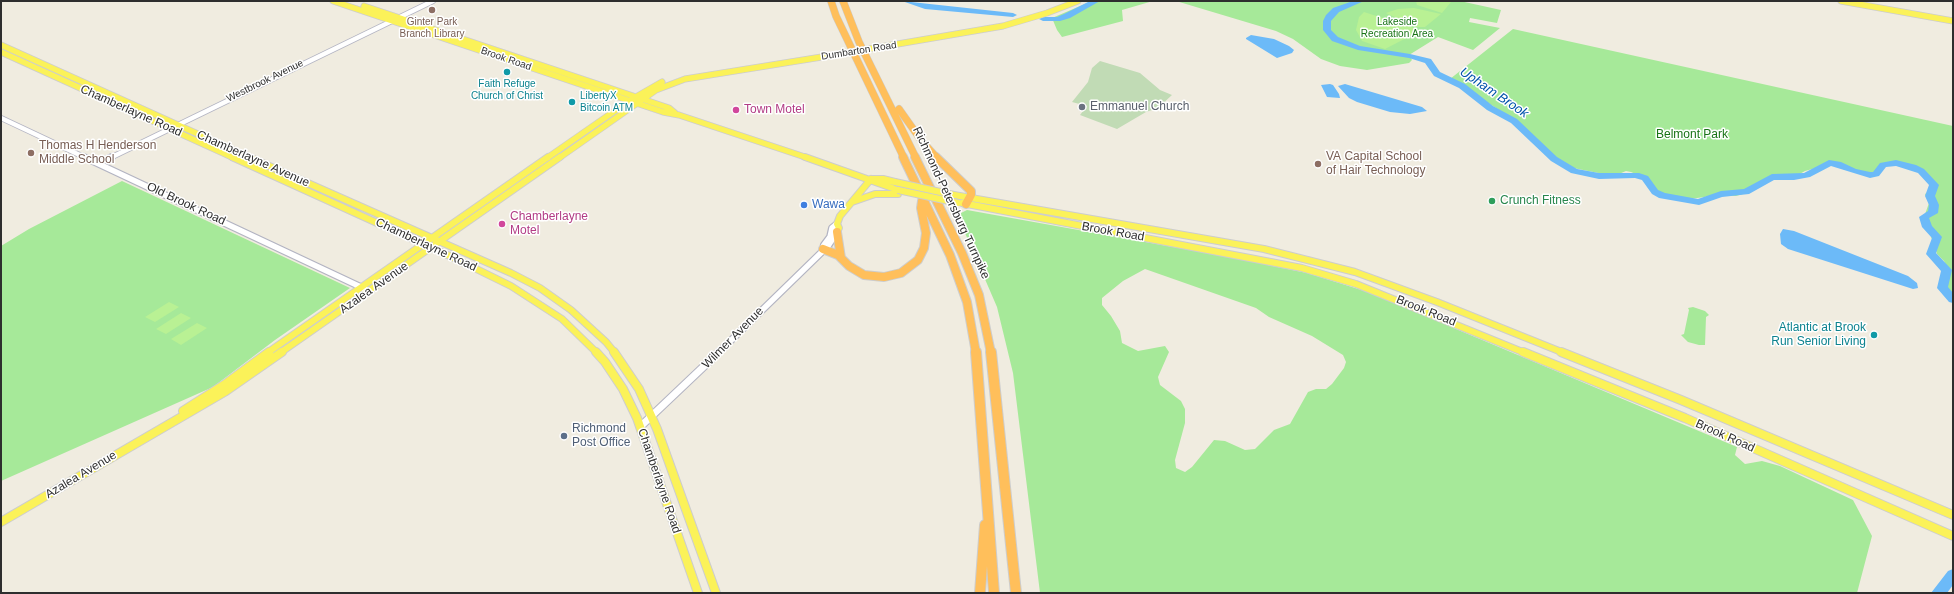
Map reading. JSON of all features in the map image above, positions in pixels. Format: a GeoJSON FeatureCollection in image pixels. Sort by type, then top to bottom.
{"type":"FeatureCollection","features":[{"type":"Feature","properties":{"kind":"highway","name":"Richmond-Petersburg Turnpike"},"geometry":{"type":"LineString","coordinates":[[831,1],[836,16],[956,269],[971,317],[977,356],[987,494]]}},
{"type":"Feature","properties":{"kind":"highway","name":"Richmond-Petersburg Turnpike"},"geometry":{"type":"LineString","coordinates":[[843,1],[859,42],[962,253],[983,310],[993,363],[1016,593]]}},
{"type":"Feature","properties":{"kind":"highway"},"geometry":{"type":"LineString","coordinates":[[883,89],[921,140],[956,178],[971,191],[964,203]]}},
{"type":"Feature","properties":{"kind":"highway"},"geometry":{"type":"LineString","coordinates":[[823,249],[841,258],[852,269],[864,275],[873,278],[894,276],[912,266],[922,254],[926,240],[926,226],[921,208],[922,197]]}},
{"type":"Feature","properties":{"kind":"highway"},"geometry":{"type":"LineString","coordinates":[[837,228],[841,258]]}},
{"type":"Feature","properties":{"kind":"highway"},"geometry":{"type":"LineString","coordinates":[[980,593],[987,494]]}},
{"type":"Feature","properties":{"kind":"highway"},"geometry":{"type":"LineString","coordinates":[[987,494],[994,593]]}},
{"type":"Feature","properties":{"kind":"main road","name":"Brook Road"},"geometry":{"type":"LineString","coordinates":[[333,1],[635,100]]}},
{"type":"Feature","properties":{"kind":"main road","name":"Brook Road"},"geometry":{"type":"LineString","coordinates":[[348,1],[635,100],[663,112],[679,115],[871,179],[878,184],[899,192]]}},
{"type":"Feature","properties":{"kind":"main road","name":"Dumbarton Road"},"geometry":{"type":"LineString","coordinates":[[635,100],[660,87],[685,79],[999,23],[1033,14],[1067,1]]}},
{"type":"Feature","properties":{"kind":"main road","name":"Dumbarton Road"},"geometry":{"type":"LineString","coordinates":[[879,45],[1003,26],[1047,13],[1078,1]]}},
{"type":"Feature","properties":{"kind":"main road"},"geometry":{"type":"LineString","coordinates":[[1840,1],[1953,19]]}},
{"type":"Feature","properties":{"kind":"main road"},"geometry":{"type":"LineString","coordinates":[[1854,1],[1953,19]]}},
{"type":"Feature","properties":{"kind":"main road","name":"Chamberlayne Avenue"},"geometry":{"type":"LineString","coordinates":[[1,45],[439,242]]}},
{"type":"Feature","properties":{"kind":"main road","name":"Chamberlayne Road"},"geometry":{"type":"LineString","coordinates":[[1,52],[423,244],[511,286],[562,319],[594,350],[614,375],[641,426],[698,593]]}},
{"type":"Feature","properties":{"kind":"main road","name":"Azalea Avenue"},"geometry":{"type":"LineString","coordinates":[[1,522],[160,428],[224,385],[285,339],[361,286],[635,100]]}},
{"type":"Feature","properties":{"kind":"main road","name":"Azalea Avenue"},"geometry":{"type":"LineString","coordinates":[[160,428],[179,419],[231,387],[431,248],[635,100]]}},
{"type":"Feature","properties":{"kind":"main road","name":"Brook Road"},"geometry":{"type":"LineString","coordinates":[[871,179],[883,179],[954,195],[964,203],[987,209],[1262,259],[1302,268],[1362,286],[1685,418],[1953,536]]}},
{"type":"Feature","properties":{"kind":"main road","name":"Wilmer Avenue"},"geometry":{"type":"LineString","coordinates":[[837,228],[848,204],[871,179]]}},
{"type":"Feature","properties":{"kind":"main road"},"geometry":{"type":"LineString","coordinates":[[848,204],[875,194],[886,192],[899,192],[964,203]]}},
{"type":"Feature","properties":{"kind":"main road","name":"Brook Road"},"geometry":{"type":"LineString","coordinates":[[964,203],[1264,249],[1355,272],[1419,295],[1595,366],[1787,444],[1953,514]]}},
{"type":"Feature","properties":{"kind":"main road","name":"Chamberlayne Road"},"geometry":{"type":"LineString","coordinates":[[439,242],[519,276],[553,297],[577,315],[606,342],[621,361],[637,385],[653,416],[716,593]]}},
{"type":"Feature","properties":{"kind":"street","name":"Westbrook Avenue"},"geometry":{"type":"LineString","coordinates":[[99,163],[397,17],[433,1]]}},
{"type":"Feature","properties":{"kind":"street","name":"Old Brook Road"},"geometry":{"type":"LineString","coordinates":[[1,118],[370,290]]}},
{"type":"Feature","properties":{"kind":"street","name":"Wilmer Avenue"},"geometry":{"type":"LineString","coordinates":[[823,249],[830,237],[832,228],[837,228]]}},
{"type":"Feature","properties":{"kind":"street","name":"Wilmer Avenue"},"geometry":{"type":"LineString","coordinates":[[641,426],[823,249],[830,244],[837,228]]}},
{"type":"Feature","properties":{"kind":"green space"},"geometry":{"type":"Polygon","coordinates":[[[1092,1],[1153,1],[1122,10],[1123,21],[1062,37],[1052,18],[1092,1]]]}},
{"type":"Feature","properties":{"kind":"green space","name":"Lakeside Recreation Area"},"geometry":{"type":"Polygon","coordinates":[[[1176,1],[1460,1],[1501,10],[1497,23],[1470,18],[1469,22],[1500,28],[1473,50],[1438,37],[1409,55],[1412,60],[1409,63],[1367,70],[1340,66],[1321,59],[1293,39],[1276,31],[1176,1]]]}},
{"type":"Feature","properties":{"kind":"green space"},"geometry":{"type":"Polygon","coordinates":[[[1416,1],[1451,2],[1442,13],[1417,5],[1416,1]]]}},
{"type":"Feature","properties":{"kind":"green space"},"geometry":{"type":"Polygon","coordinates":[[[1414,8],[1441,14],[1425,27],[1416,27],[1386,13],[1398,9],[1414,8]]]}},
{"type":"Feature","properties":{"kind":"green space","name":"Lakeside Recreation Area"},"geometry":{"type":"Polygon","coordinates":[[[1364,12],[1414,28],[1416,33],[1385,49],[1362,41],[1356,30],[1359,17],[1364,12]]]}},
{"type":"Feature","properties":{"kind":"green space","name":"Belmont Park"},"geometry":{"type":"Polygon","coordinates":[[[1513,29],[1953,126],[1953,296],[1947,294],[1939,284],[1940,281],[1947,276],[1948,270],[1944,261],[1937,254],[1930,234],[1929,224],[1924,217],[1929,203],[1925,194],[1934,188],[1935,184],[1931,178],[1922,172],[1892,163],[1885,164],[1877,175],[1870,176],[1838,162],[1805,171],[1796,176],[1778,175],[1768,181],[1751,187],[1743,194],[1736,196],[1719,195],[1690,199],[1661,196],[1653,190],[1651,183],[1645,178],[1631,172],[1626,171],[1614,176],[1573,168],[1553,157],[1512,118],[1450,79],[1513,29]]]}},
{"type":"Feature","properties":{"kind":"green space"},"geometry":{"type":"Polygon","coordinates":[[[1100,61],[1140,73],[1160,90],[1172,95],[1158,108],[1146,112],[1117,129],[1080,115],[1087,106],[1072,102],[1088,82],[1092,68],[1100,61]]]}},
{"type":"Feature","properties":{"kind":"green space"},"geometry":{"type":"Polygon","coordinates":[[[122,181],[350,288],[275,340],[213,387],[1,481],[1,246],[29,229],[122,181]]]}},
{"type":"Feature","properties":{"kind":"green space"},"geometry":{"type":"Polygon","coordinates":[[[967,210],[1229,257],[1307,273],[1368,292],[1737,447],[1735,455],[1745,464],[1762,461],[1780,466],[1853,500],[1872,536],[1857,593],[1040,593],[1013,373],[997,307],[959,219],[961,213],[967,210]],[[1145,269],[1123,281],[1102,298],[1102,305],[1120,331],[1122,343],[1138,351],[1165,346],[1169,352],[1158,377],[1160,385],[1181,401],[1185,409],[1185,423],[1175,460],[1176,468],[1185,472],[1192,467],[1214,440],[1225,441],[1245,450],[1255,449],[1274,430],[1290,424],[1308,392],[1316,389],[1326,389],[1332,384],[1344,368],[1346,362],[1343,355],[1312,336],[1269,317],[1256,308],[1145,269]]]}},
{"type":"Feature","properties":{"kind":"green space"},"geometry":{"type":"Polygon","coordinates":[[[169,302],[179,307],[155,322],[145,317],[169,302]]]}},
{"type":"Feature","properties":{"kind":"green space"},"geometry":{"type":"Polygon","coordinates":[[[1693,307],[1705,311],[1709,315],[1706,317],[1705,345],[1688,342],[1681,335],[1684,334],[1689,310],[1688,308],[1693,307]]]}},
{"type":"Feature","properties":{"kind":"green space"},"geometry":{"type":"Polygon","coordinates":[[[181,313],[191,318],[166,334],[156,329],[181,313]]]}},
{"type":"Feature","properties":{"kind":"green space"},"geometry":{"type":"Polygon","coordinates":[[[197,323],[207,328],[181,345],[171,339],[197,323]]]}},
{"type":"Feature","properties":{"kind":"water"},"geometry":{"type":"Polygon","coordinates":[[[1251,35],[1274,39],[1294,50],[1292,53],[1277,58],[1246,39],[1251,35]]]}},
{"type":"Feature","properties":{"kind":"water"},"geometry":{"type":"Polygon","coordinates":[[[1345,84],[1422,107],[1427,111],[1410,114],[1390,112],[1357,102],[1349,98],[1338,86],[1345,84]]]}},
{"type":"Feature","properties":{"kind":"water"},"geometry":{"type":"Polygon","coordinates":[[[1321,85],[1333,85],[1340,98],[1327,97],[1321,85]]]}},
{"type":"Feature","properties":{"kind":"water"},"geometry":{"type":"Polygon","coordinates":[[[1783,229],[1794,231],[1908,276],[1917,283],[1918,288],[1913,289],[1788,249],[1781,244],[1780,234],[1783,229]]]}},
{"type":"Feature","properties":{"kind":"waterway","name":"Upham Brook"},"geometry":{"type":"LineString","coordinates":[[906,1],[925,7],[1013,15]]}},
{"type":"Feature","properties":{"kind":"waterway","name":"Upham Brook"},"geometry":{"type":"LineString","coordinates":[[1043,19],[1057,19],[1067,16],[1096,1]]}},
{"type":"Feature","properties":{"kind":"waterway","name":"Upham Brook"},"geometry":{"type":"LineString","coordinates":[[1360,1],[1336,10],[1330,15],[1327,21],[1327,30],[1335,39],[1358,48],[1410,56],[1428,61],[1437,74],[1462,86],[1490,108],[1514,121],[1554,159],[1574,171],[1599,176],[1636,175],[1645,178],[1655,192],[1662,196],[1699,202],[1721,194],[1746,192],[1772,177],[1794,177],[1807,175],[1829,163],[1838,164],[1853,171],[1870,175],[1876,174],[1883,165],[1896,163],[1913,167],[1921,171],[1934,185],[1930,196],[1934,205],[1933,213],[1924,217],[1927,227],[1937,237],[1931,254],[1947,270],[1942,288],[1953,299]]}},
{"type":"Feature","properties":{"kind":"waterway","name":"Upham Brook"},"geometry":{"type":"LineString","coordinates":[[1938,593],[1953,575]]}},
{"type":"Feature","properties":{"kind":"place","name":"Ginter Park Branch Library"},"geometry":{"type":"Point","coordinates":[432,10]}},
{"type":"Feature","properties":{"kind":"place","name":"Faith Refuge Church of Christ"},"geometry":{"type":"Point","coordinates":[507,72]}},
{"type":"Feature","properties":{"kind":"place","name":"LibertyX Bitcoin ATM"},"geometry":{"type":"Point","coordinates":[572,102]}},
{"type":"Feature","properties":{"kind":"place","name":"Emmanuel Church"},"geometry":{"type":"Point","coordinates":[1082,107]}},
{"type":"Feature","properties":{"kind":"place","name":"Town Motel"},"geometry":{"type":"Point","coordinates":[736,110]}},
{"type":"Feature","properties":{"kind":"place","name":"Thomas H Henderson Middle School"},"geometry":{"type":"Point","coordinates":[31,153]}},
{"type":"Feature","properties":{"kind":"place","name":"VA Capital School of Hair Technology"},"geometry":{"type":"Point","coordinates":[1318,164]}},
{"type":"Feature","properties":{"kind":"place","name":"Crunch Fitness"},"geometry":{"type":"Point","coordinates":[1492,201]}},
{"type":"Feature","properties":{"kind":"place","name":"Wawa"},"geometry":{"type":"Point","coordinates":[804,205]}},
{"type":"Feature","properties":{"kind":"place","name":"Chamberlayne Motel"},"geometry":{"type":"Point","coordinates":[502,224]}},
{"type":"Feature","properties":{"kind":"place","name":"Atlantic at Brook Run Senior Living"},"geometry":{"type":"Point","coordinates":[1874,335]}},
{"type":"Feature","properties":{"kind":"place","name":"Richmond Post Office"},"geometry":{"type":"Point","coordinates":[564,436]}}]}
